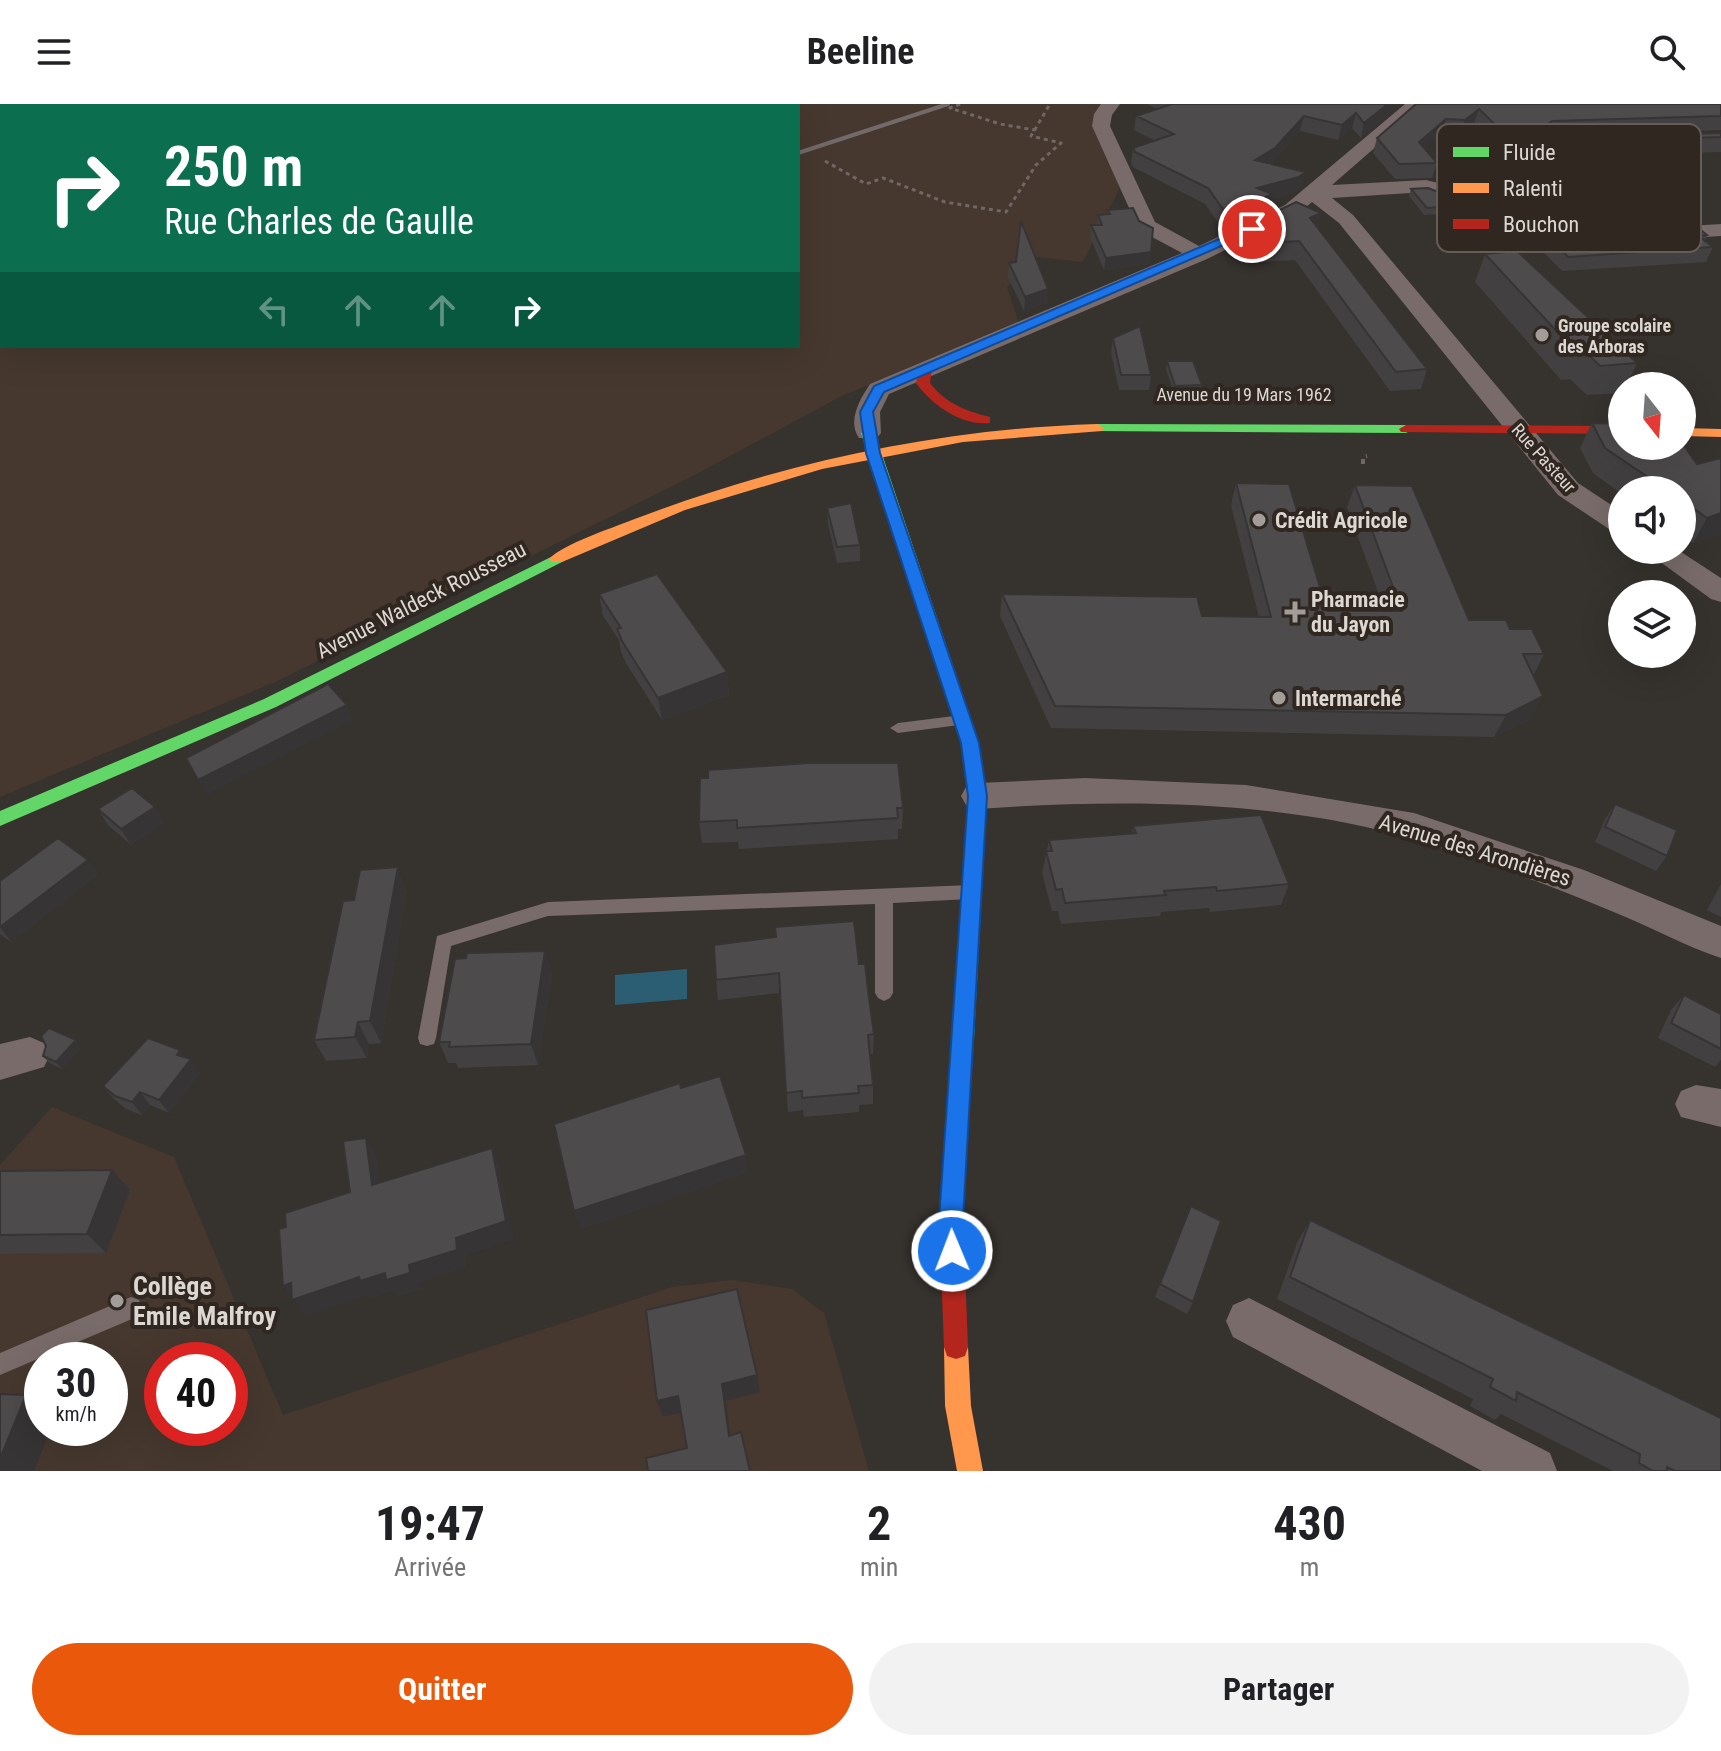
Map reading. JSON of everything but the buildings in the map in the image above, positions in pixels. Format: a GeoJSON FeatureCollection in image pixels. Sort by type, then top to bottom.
{"type":"FeatureCollection","features":[{"type":"Feature","properties":{"kind":"main road"},"geometry":{"type":"LineString","coordinates":[[926,369],[923,383],[937,402],[950,411],[985,420]]}},
{"type":"Feature","properties":{"kind":"main road","name":"Avenue du 19 Mars 1962"},"geometry":{"type":"LineString","coordinates":[[908,427],[1131,413],[1511,422],[1608,429]]}},
{"type":"Feature","properties":{"kind":"main road","name":"Avenue du 19 Mars 1962"},"geometry":{"type":"LineString","coordinates":[[869,438],[997,435],[1088,427],[1511,422],[1608,418]]}},
{"type":"Feature","properties":{"kind":"main road"},"geometry":{"type":"LineString","coordinates":[[1696,418],[1721,419]]}},
{"type":"Feature","properties":{"kind":"main road"},"geometry":{"type":"LineString","coordinates":[[1696,432],[1721,433]]}},
{"type":"Feature","properties":{"kind":"main road"},"geometry":{"type":"LineString","coordinates":[[869,438],[970,743],[978,796],[951,1220],[958,1406],[970,1471]]}},
{"type":"Feature","properties":{"kind":"main road","name":"Avenue Waldeck Rousseau"},"geometry":{"type":"LineString","coordinates":[[0,819],[270,703],[590,542],[869,438]]}},
{"type":"Feature","properties":{"kind":"main road","name":"Avenue Waldeck Rousseau"},"geometry":{"type":"LineString","coordinates":[[0,800],[316,668],[697,488],[830,443]]}},
{"type":"Feature","properties":{"kind":"street"},"geometry":{"type":"LineString","coordinates":[[1111,104],[1103,114],[1101,126],[1115,163],[1146,226],[1199,254]]}},
{"type":"Feature","properties":{"kind":"street"},"geometry":{"type":"LineString","coordinates":[[869,438],[867,412],[879,389],[1199,254],[1292,209],[1416,104]]}},
{"type":"Feature","properties":{"kind":"street"},"geometry":{"type":"LineString","coordinates":[[1311,191],[1349,192],[1426,186],[1437,190]]}},
{"type":"Feature","properties":{"kind":"street","name":"Rue Pasteur"},"geometry":{"type":"LineString","coordinates":[[1311,191],[1346,219],[1568,489],[1608,516]]}},
{"type":"Feature","properties":{"kind":"street"},"geometry":{"type":"LineString","coordinates":[[1701,231],[1721,230]]}},
{"type":"Feature","properties":{"kind":"street"},"geometry":{"type":"LineString","coordinates":[[1680,564],[1720,590]]}},
{"type":"Feature","properties":{"kind":"street","name":"Avenue des Arondières"},"geometry":{"type":"LineString","coordinates":[[978,796],[1023,792],[1206,793],[1283,800],[1407,824],[1558,873],[1721,943]]}},
{"type":"Feature","properties":{"kind":"street"},"geometry":{"type":"LineString","coordinates":[[1249,1321],[1532,1471]]}},
{"type":"Feature","properties":{"kind":"lane"},"geometry":{"type":"LineString","coordinates":[[898,728],[962,720]]}},
{"type":"Feature","properties":{"kind":"lane"},"geometry":{"type":"LineString","coordinates":[[427,1038],[443,941],[548,909],[971,892]]}},
{"type":"Feature","properties":{"kind":"lane"},"geometry":{"type":"LineString","coordinates":[[884,897],[884,993]]}},
{"type":"Feature","properties":{"kind":"lane"},"geometry":{"type":"LineString","coordinates":[[0,1364],[131,1308]]}},
{"type":"Feature","properties":{"kind":"path"},"geometry":{"type":"LineString","coordinates":[[960,104],[950,108],[1000,124],[1035,130]]}},
{"type":"Feature","properties":{"kind":"path"},"geometry":{"type":"LineString","coordinates":[[825,161],[839,172],[846,170],[866,184],[883,178],[945,202],[1006,212],[1036,165],[1061,143],[1031,136],[1050,104]]}},
{"type":"Feature","properties":{"kind":"shaded area"},"geometry":{"type":"Polygon","coordinates":[[[800,104],[1112,104],[1101,118],[1125,177],[1083,262],[1037,257],[1007,287],[1018,321],[840,397],[691,477],[275,682],[0,797],[0,348],[800,348],[800,104]]]}},
{"type":"Feature","properties":{"kind":"shaded area","name":"Collège Emile Malfroy"},"geometry":{"type":"Polygon","coordinates":[[[52,1107],[174,1157],[283,1415],[672,1287],[732,1280],[792,1289],[824,1313],[869,1471],[0,1471],[0,1165],[52,1107]]]}},
{"type":"Feature","properties":{"kind":"water"},"geometry":{"type":"Polygon","coordinates":[[[687,969],[687,999],[615,1005],[615,975],[687,969]]]}},
{"type":"Feature","properties":{"kind":"railway"},"geometry":{"type":"LineString","coordinates":[[800,152],[948,104]]}},
{"type":"Feature","properties":{"kind":"traffic: fast"},"geometry":{"type":"LineString","coordinates":[[1097,428],[1406,429]]}},
{"type":"Feature","properties":{"kind":"traffic: fast"},"geometry":{"type":"LineString","coordinates":[[868,433],[970,743],[978,796],[963,1039]]}},
{"type":"Feature","properties":{"kind":"traffic: fast"},"geometry":{"type":"LineString","coordinates":[[0,819],[270,703],[557,559]]}},
{"type":"Feature","properties":{"kind":"traffic: slow"},"geometry":{"type":"LineString","coordinates":[[557,559],[680,507],[820,465],[963,438],[1032,430],[1097,428]]}},
{"type":"Feature","properties":{"kind":"traffic: slow"},"geometry":{"type":"LineString","coordinates":[[1696,432],[1721,433]]}},
{"type":"Feature","properties":{"kind":"traffic: slow"},"geometry":{"type":"LineString","coordinates":[[956,1347],[958,1406],[970,1471]]}},
{"type":"Feature","properties":{"kind":"traffic: jam"},"geometry":{"type":"LineString","coordinates":[[926,369],[923,383],[935,398],[958,412],[985,420]]}},
{"type":"Feature","properties":{"kind":"traffic: jam"},"geometry":{"type":"LineString","coordinates":[[1406,429],[1608,430]]}},
{"type":"Feature","properties":{"kind":"traffic: jam"},"geometry":{"type":"LineString","coordinates":[[956,1347],[951,1220],[963,1039]]}},
{"type":"Feature","properties":{"kind":"place","name":"Groupe scolaire des Arboras"},"geometry":{"type":"Point","coordinates":[1542,335]}},
{"type":"Feature","properties":{"kind":"place","name":"Crédit Agricole"},"geometry":{"type":"Point","coordinates":[1259,520]}},
{"type":"Feature","properties":{"kind":"place","name":"Pharmacie du Jayon"},"geometry":{"type":"Point","coordinates":[1295,612]}},
{"type":"Feature","properties":{"kind":"place","name":"Intermarché"},"geometry":{"type":"Point","coordinates":[1279,698]}},
{"type":"Feature","properties":{"kind":"place","name":"Collège Emile Malfroy"},"geometry":{"type":"Point","coordinates":[117,1301]}},
{"type":"Feature","properties":{"kind":"route"},"geometry":{"type":"LineString","coordinates":[[952,1251],[951,1220],[978,796],[970,743],[873,453],[867,412],[879,389],[1252,229]]}}]}
